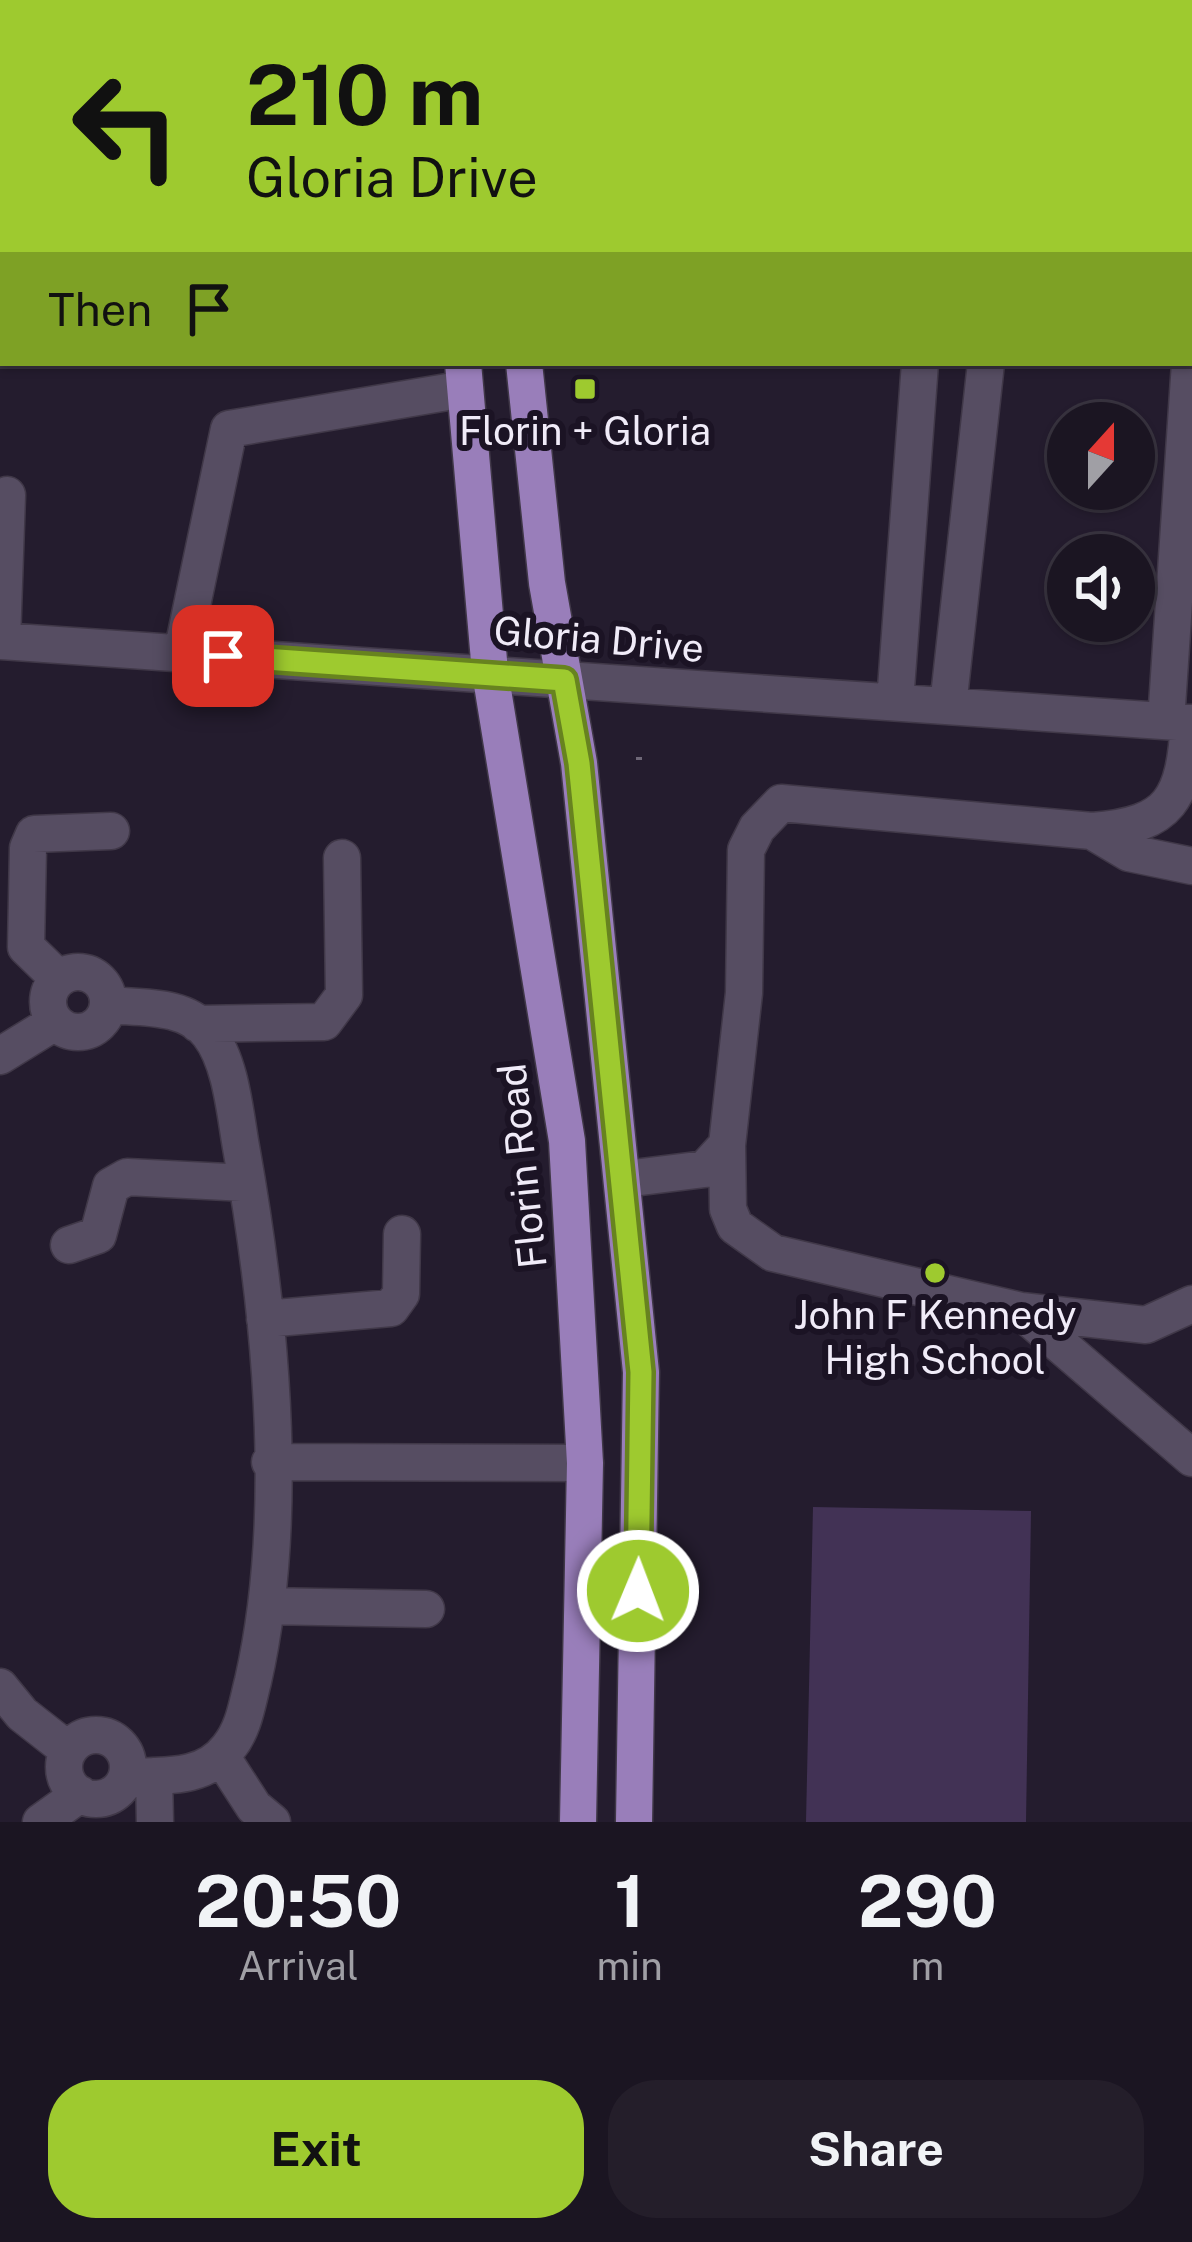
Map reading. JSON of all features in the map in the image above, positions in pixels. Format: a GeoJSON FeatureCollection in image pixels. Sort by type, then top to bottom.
{"type":"FeatureCollection","features":[{"type":"Feature","properties":{"kind":"main road"},"geometry":{"type":"LineString","coordinates":[[524,366],[547,583],[574,720],[625,1179],[641,1372],[634,1822]]}},
{"type":"Feature","properties":{"kind":"main road","name":"Florin Road"},"geometry":{"type":"LineString","coordinates":[[464,376],[490,672],[567,1141],[585,1463],[578,1822]]}},
{"type":"Feature","properties":{"kind":"street"},"geometry":{"type":"LineString","coordinates":[[895,702],[920,366]]}},
{"type":"Feature","properties":{"kind":"street"},"geometry":{"type":"LineString","coordinates":[[948,706],[986,366]]}},
{"type":"Feature","properties":{"kind":"street"},"geometry":{"type":"LineString","coordinates":[[1190,366],[1182,722],[1186,775],[1171,805],[1133,828],[1092,831],[781,803],[746,850],[745,993],[727,1144],[728,1209],[735,1226],[773,1253],[1021,1311],[1146,1324],[1192,1304]]}},
{"type":"Feature","properties":{"kind":"street"},"geometry":{"type":"LineString","coordinates":[[182,653],[230,429],[464,376]]}},
{"type":"Feature","properties":{"kind":"street"},"geometry":{"type":"LineString","coordinates":[[1,641],[7,496]]}},
{"type":"Feature","properties":{"kind":"street"},"geometry":{"type":"LineString","coordinates":[[903,599],[961,608]]}},
{"type":"Feature","properties":{"kind":"street","name":"Gloria Drive"},"geometry":{"type":"LineString","coordinates":[[1,641],[1182,722]]}},
{"type":"Feature","properties":{"kind":"street"},"geometry":{"type":"LineString","coordinates":[[59,980],[26,947],[28,848],[34,834],[111,831]]}},
{"type":"Feature","properties":{"kind":"street"},"geometry":{"type":"LineString","coordinates":[[1092,831],[1130,853],[1192,866]]}},
{"type":"Feature","properties":{"kind":"street"},"geometry":{"type":"LineString","coordinates":[[198,1024],[324,1022],[338,1006],[344,995],[342,858]]}},
{"type":"Feature","properties":{"kind":"street"},"geometry":{"type":"LineString","coordinates":[[80,972],[92,976],[108,1005],[97,1025],[75,1032],[55,1022],[48,1000],[59,980],[80,972]]}},
{"type":"Feature","properties":{"kind":"street"},"geometry":{"type":"LineString","coordinates":[[108,1005],[173,1011],[198,1024],[219,1050],[248,1183],[265,1318],[270,1462],[266,1606],[243,1722],[221,1756],[188,1774],[141,1776],[106,1798],[80,1794],[67,1780],[68,1750],[79,1739],[110,1737],[141,1776],[155,1822]]}},
{"type":"Feature","properties":{"kind":"street"},"geometry":{"type":"LineString","coordinates":[[0,1056],[55,1022]]}},
{"type":"Feature","properties":{"kind":"street"},"geometry":{"type":"LineString","coordinates":[[625,1179],[705,1169],[727,1144]]}},
{"type":"Feature","properties":{"kind":"street"},"geometry":{"type":"LineString","coordinates":[[69,1245],[98,1235],[111,1186],[128,1177],[248,1183]]}},
{"type":"Feature","properties":{"kind":"street"},"geometry":{"type":"LineString","coordinates":[[265,1318],[392,1308],[401,1294],[402,1234]]}},
{"type":"Feature","properties":{"kind":"street"},"geometry":{"type":"LineString","coordinates":[[1021,1311],[1192,1458]]}},
{"type":"Feature","properties":{"kind":"street"},"geometry":{"type":"LineString","coordinates":[[270,1462],[585,1463]]}},
{"type":"Feature","properties":{"kind":"street"},"geometry":{"type":"LineString","coordinates":[[266,1606],[426,1609]]}},
{"type":"Feature","properties":{"kind":"street"},"geometry":{"type":"LineString","coordinates":[[0,1687],[22,1714],[68,1750]]}},
{"type":"Feature","properties":{"kind":"street"},"geometry":{"type":"LineString","coordinates":[[221,1756],[254,1807],[272,1822]]}},
{"type":"Feature","properties":{"kind":"street"},"geometry":{"type":"LineString","coordinates":[[41,1822],[80,1794]]}},
{"type":"Feature","properties":{"kind":"shaded area"},"geometry":{"type":"Polygon","coordinates":[[[813,1507],[1031,1511],[1026,1822],[806,1822],[813,1507]]]}},
{"type":"Feature","properties":{"kind":"place","name":"Florin + Gloria"},"geometry":{"type":"Point","coordinates":[585,389]}},
{"type":"Feature","properties":{"kind":"place","name":"John F Kennedy High School"},"geometry":{"type":"Point","coordinates":[935,1273]}},
{"type":"Feature","properties":{"kind":"route"},"geometry":{"type":"LineString","coordinates":[[223,656],[564,680],[579,763],[638,1334],[638,1591]]}}]}
